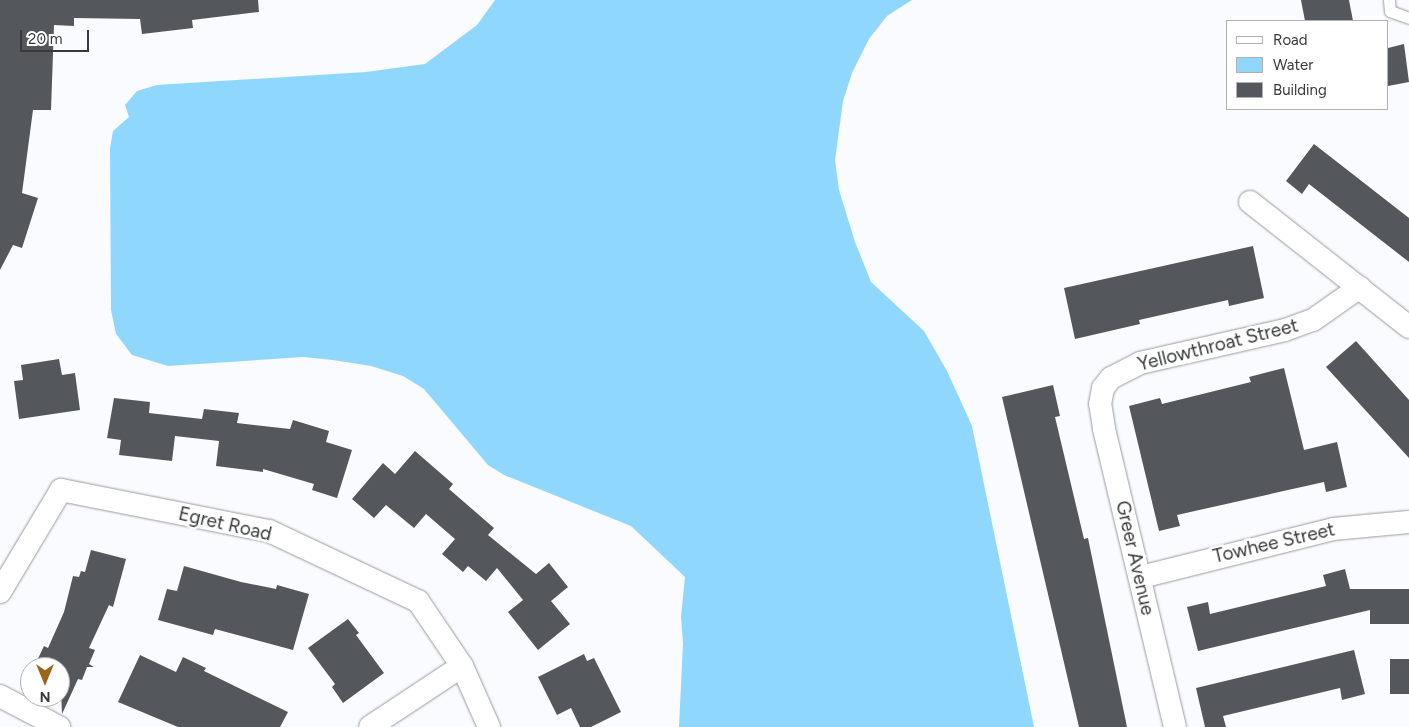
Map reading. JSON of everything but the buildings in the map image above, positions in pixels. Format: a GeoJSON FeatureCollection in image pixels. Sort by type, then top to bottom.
{"type":"FeatureCollection","features":[{"type":"Feature","properties":{"kind":"street"},"geometry":{"type":"LineString","coordinates":[[1250,202],[1409,327]]}},
{"type":"Feature","properties":{"kind":"street","name":"Yellowthroat Street"},"geometry":{"type":"LineString","coordinates":[[1103,388],[1111,378],[1140,363],[1285,330],[1313,320],[1360,287]]}},
{"type":"Feature","properties":{"kind":"street","name":"Greer Avenue"},"geometry":{"type":"LineString","coordinates":[[1103,388],[1100,404],[1104,428],[1141,577],[1175,727]]}},
{"type":"Feature","properties":{"kind":"street","name":"Egret Road"},"geometry":{"type":"LineString","coordinates":[[0,592],[61,490],[269,531],[418,601],[462,666],[489,727]]}},
{"type":"Feature","properties":{"kind":"street","name":"Towhee Street"},"geometry":{"type":"LineString","coordinates":[[1141,577],[1333,529],[1409,522]]}},
{"type":"Feature","properties":{"kind":"street"},"geometry":{"type":"LineString","coordinates":[[370,727],[462,666]]}},
{"type":"Feature","properties":{"kind":"street"},"geometry":{"type":"LineString","coordinates":[[0,696],[59,727]]}},
{"type":"Feature","properties":{"kind":"lane"},"geometry":{"type":"LineString","coordinates":[[1389,0],[1390,11],[1409,18]]}},
{"type":"Feature","properties":{"kind":"water"},"geometry":{"type":"Polygon","coordinates":[[[495,0],[912,0],[887,16],[869,39],[852,73],[843,101],[835,160],[839,190],[855,242],[871,282],[924,331],[947,371],[972,426],[1034,727],[679,727],[683,643],[681,617],[685,577],[631,526],[504,475],[488,465],[424,389],[403,376],[371,366],[303,357],[168,366],[132,355],[116,334],[111,310],[110,148],[113,131],[129,117],[125,105],[137,91],[157,85],[366,72],[425,64],[477,25],[495,0]]]}}]}
